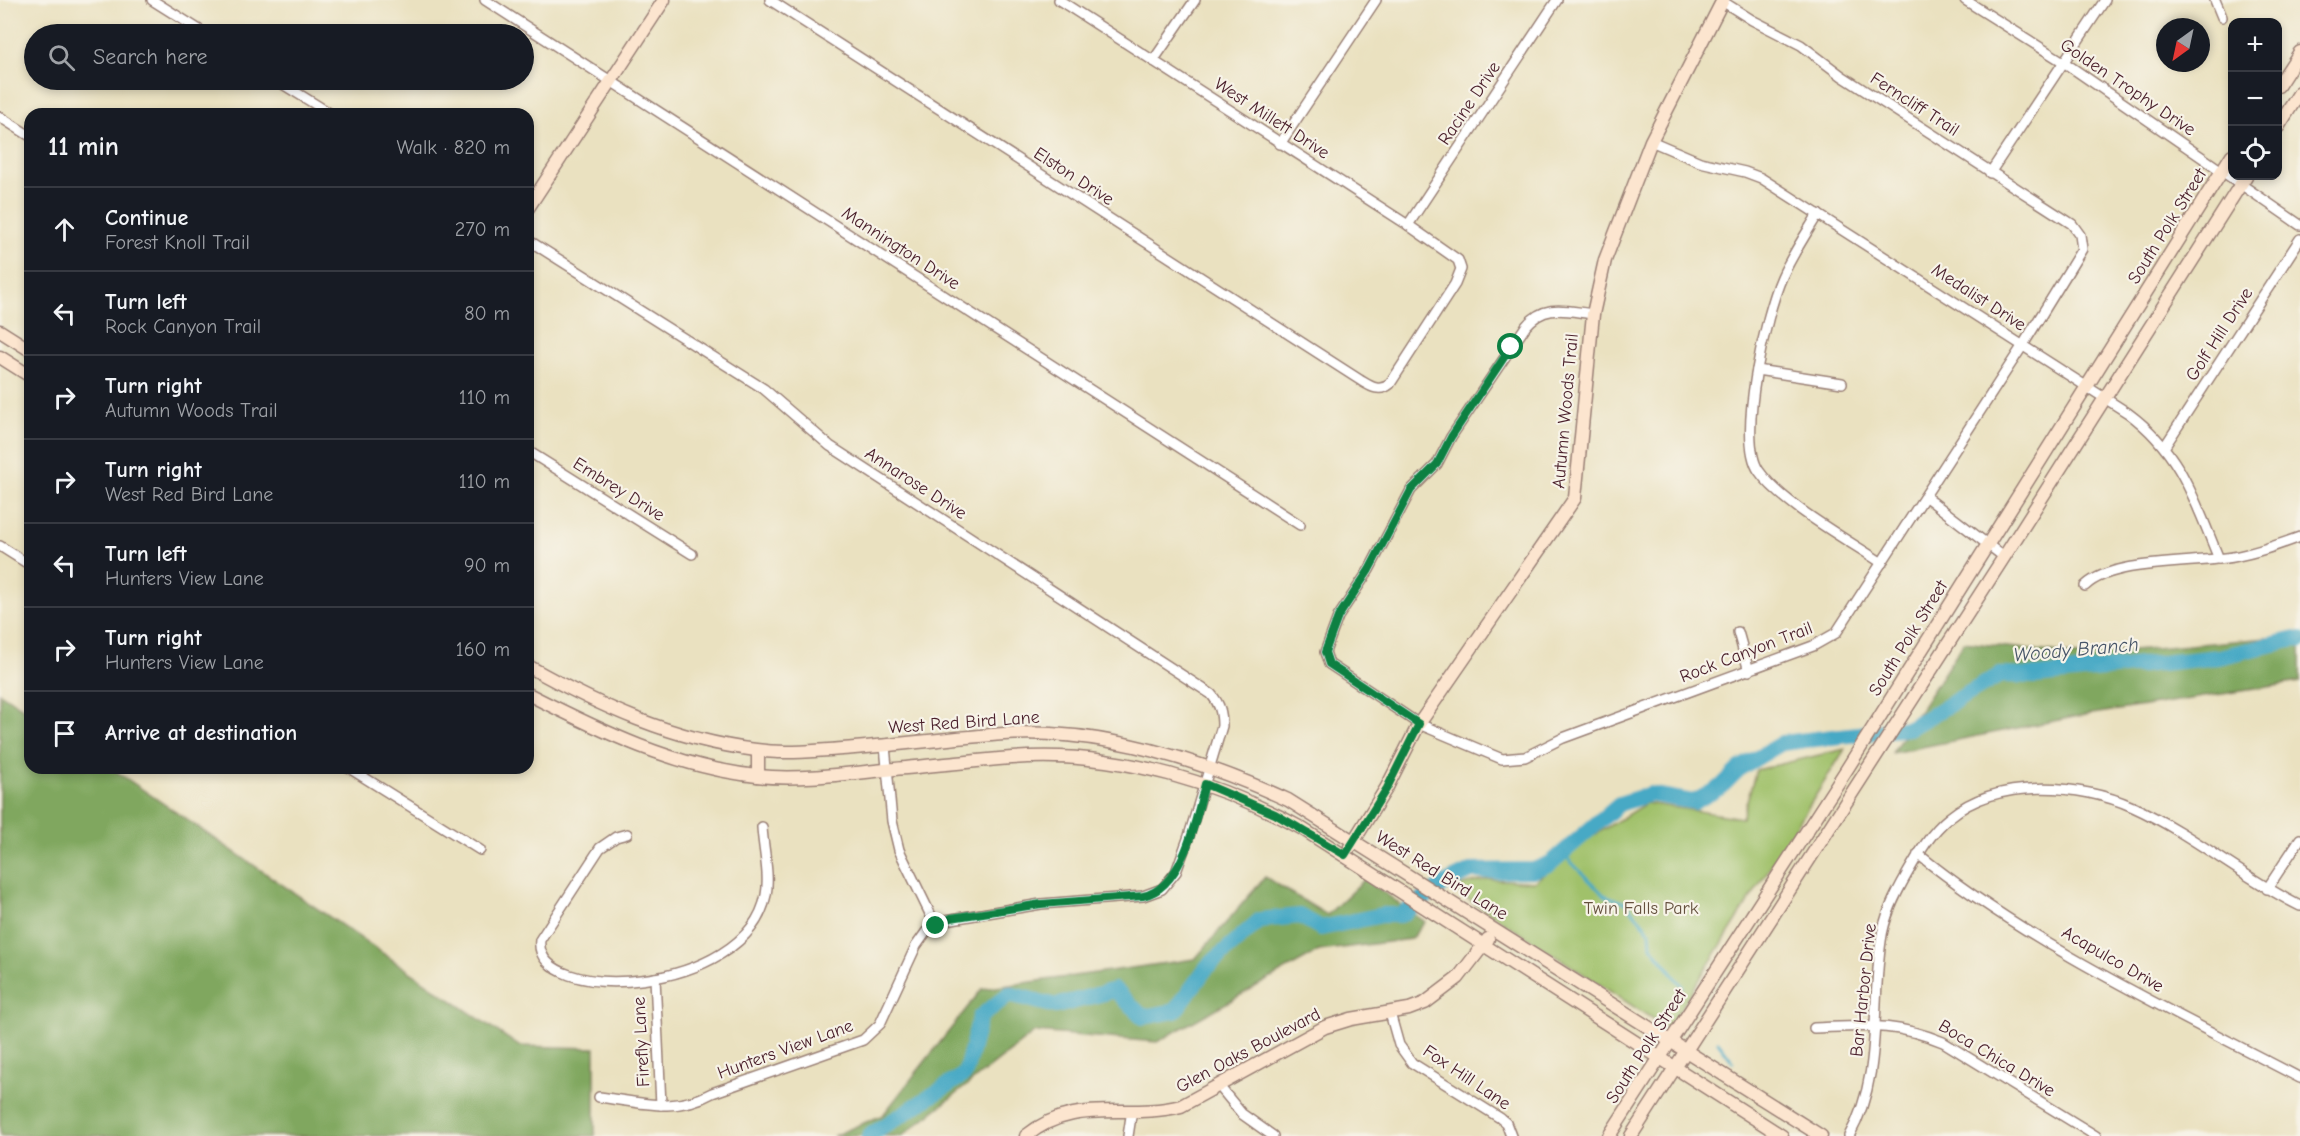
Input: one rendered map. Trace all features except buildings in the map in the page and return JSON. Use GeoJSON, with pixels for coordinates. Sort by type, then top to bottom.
{"type":"FeatureCollection","features":[{"type":"Feature","properties":{"kind":"main road"},"geometry":{"type":"LineString","coordinates":[[534,199],[664,0]]}},
{"type":"Feature","properties":{"kind":"main road","name":"Autumn Woods Trail"},"geometry":{"type":"LineString","coordinates":[[1345,855],[1387,788],[1419,724],[1575,498],[1593,314],[1605,260],[1651,141],[1723,1]]}},
{"type":"Feature","properties":{"kind":"main road"},"geometry":{"type":"LineString","coordinates":[[2282,79],[2300,52]]}},
{"type":"Feature","properties":{"kind":"main road"},"geometry":{"type":"LineString","coordinates":[[2278,126],[2300,92]]}},
{"type":"Feature","properties":{"kind":"main road","name":"South Polk Street"},"geometry":{"type":"LineString","coordinates":[[1609,1136],[1847,769],[2228,161]]}},
{"type":"Feature","properties":{"kind":"main road","name":"South Polk Street"},"geometry":{"type":"LineString","coordinates":[[1631,1136],[2106,399],[2243,180]]}},
{"type":"Feature","properties":{"kind":"main road"},"geometry":{"type":"LineString","coordinates":[[0,331],[24,346]]}},
{"type":"Feature","properties":{"kind":"main road"},"geometry":{"type":"LineString","coordinates":[[0,357],[24,372]]}},
{"type":"Feature","properties":{"kind":"main road","name":"West Red Bird Lane"},"geometry":{"type":"LineString","coordinates":[[534,669],[592,699],[675,734],[758,751],[885,746],[1006,734],[1080,735],[1210,768],[1288,800],[1821,1136]]}},
{"type":"Feature","properties":{"kind":"main road","name":"West Red Bird Lane"},"geometry":{"type":"LineString","coordinates":[[534,697],[643,748],[697,765],[758,776],[807,776],[1029,757],[1072,759],[1132,767],[1205,784],[1275,814],[1345,855],[1782,1136]]}},
{"type":"Feature","properties":{"kind":"main road"},"geometry":{"type":"LineString","coordinates":[[758,751],[758,776]]}},
{"type":"Feature","properties":{"kind":"main road","name":"Glen Oaks Boulevard"},"geometry":{"type":"LineString","coordinates":[[1026,1136],[1042,1124],[1070,1113],[1155,1111],[1181,1106],[1325,1027],[1416,1007],[1442,992],[1458,978],[1494,929]]}},
{"type":"Feature","properties":{"kind":"street"},"geometry":{"type":"LineString","coordinates":[[152,0],[190,24]]}},
{"type":"Feature","properties":{"kind":"street","name":"Mannington Drive"},"geometry":{"type":"LineString","coordinates":[[485,0],[522,24]]}},
{"type":"Feature","properties":{"kind":"street","name":"Elston Drive"},"geometry":{"type":"LineString","coordinates":[[770,0],[1360,380],[1378,389],[1384,389],[1390,384],[1449,293],[1461,269]]}},
{"type":"Feature","properties":{"kind":"street","name":"West Millett Drive"},"geometry":{"type":"LineString","coordinates":[[1059,0],[1408,225],[1458,260],[1461,269]]}},
{"type":"Feature","properties":{"kind":"street"},"geometry":{"type":"LineString","coordinates":[[1153,61],[1195,0]]}},
{"type":"Feature","properties":{"kind":"street"},"geometry":{"type":"LineString","coordinates":[[1280,144],[1376,0]]}},
{"type":"Feature","properties":{"kind":"street","name":"Racine Drive"},"geometry":{"type":"LineString","coordinates":[[1408,225],[1557,0]]}},
{"type":"Feature","properties":{"kind":"street","name":"Golden Trophy Drive"},"geometry":{"type":"LineString","coordinates":[[1965,0],[2065,63],[2228,172]]}},
{"type":"Feature","properties":{"kind":"street"},"geometry":{"type":"LineString","coordinates":[[1990,173],[2105,0]]}},
{"type":"Feature","properties":{"kind":"street"},"geometry":{"type":"LineString","coordinates":[[2215,0],[2222,17]]}},
{"type":"Feature","properties":{"kind":"street","name":"Ferncliff Trail"},"geometry":{"type":"LineString","coordinates":[[1723,1],[1752,20],[1801,45],[1842,76],[2072,224],[2082,243]]}},
{"type":"Feature","properties":{"kind":"street","name":"Mannington Drive"},"geometry":{"type":"LineString","coordinates":[[534,32],[1300,525]]}},
{"type":"Feature","properties":{"kind":"street"},"geometry":{"type":"LineString","coordinates":[[292,90],[320,108]]}},
{"type":"Feature","properties":{"kind":"street"},"geometry":{"type":"LineString","coordinates":[[0,117],[24,132]]}},
{"type":"Feature","properties":{"kind":"street","name":"Medalist Drive"},"geometry":{"type":"LineString","coordinates":[[1651,141],[1700,162],[1761,178],[2144,424],[2165,446],[2182,474],[2219,559]]}},
{"type":"Feature","properties":{"kind":"street","name":"Golden Trophy Drive"},"geometry":{"type":"LineString","coordinates":[[2245,180],[2300,225]]}},
{"type":"Feature","properties":{"kind":"street"},"geometry":{"type":"LineString","coordinates":[[1818,214],[1782,276],[1767,319],[1757,370],[1749,440],[1750,452],[1759,472],[1784,496],[1882,563]]}},
{"type":"Feature","properties":{"kind":"street","name":"Golf Hill Drive"},"geometry":{"type":"LineString","coordinates":[[2165,446],[2300,239]]}},
{"type":"Feature","properties":{"kind":"street","name":"Rock Canyon Trail"},"geometry":{"type":"LineString","coordinates":[[1593,314],[1551,309],[1535,315],[1451,437],[1437,464],[1411,490],[1369,570],[1338,617],[1325,652],[1329,664],[1419,724],[1502,759],[1525,757],[1563,738],[1749,671],[1813,646],[1836,633],[2023,345],[2079,255],[2082,243]]}},
{"type":"Feature","properties":{"kind":"street","name":"Annarose Drive"},"geometry":{"type":"LineString","coordinates":[[534,244],[764,389],[830,446],[1211,694],[1220,707],[1222,726],[1205,784]]}},
{"type":"Feature","properties":{"kind":"street"},"geometry":{"type":"LineString","coordinates":[[1757,370],[1842,383]]}},
{"type":"Feature","properties":{"kind":"street","name":"Embrey Drive"},"geometry":{"type":"LineString","coordinates":[[534,455],[692,554]]}},
{"type":"Feature","properties":{"kind":"street"},"geometry":{"type":"LineString","coordinates":[[1926,497],[2004,557]]}},
{"type":"Feature","properties":{"kind":"street"},"geometry":{"type":"LineString","coordinates":[[2085,586],[2097,576],[2116,569],[2219,559],[2275,547],[2300,537]]}},
{"type":"Feature","properties":{"kind":"street"},"geometry":{"type":"LineString","coordinates":[[0,546],[24,561]]}},
{"type":"Feature","properties":{"kind":"street"},"geometry":{"type":"LineString","coordinates":[[1738,632],[1749,671]]}},
{"type":"Feature","properties":{"kind":"street"},"geometry":{"type":"LineString","coordinates":[[885,746],[892,821],[899,850],[936,926]]}},
{"type":"Feature","properties":{"kind":"street"},"geometry":{"type":"LineString","coordinates":[[360,774],[480,850]]}},
{"type":"Feature","properties":{"kind":"street","name":"Hunters View Lane"},"geometry":{"type":"LineString","coordinates":[[599,1096],[678,1106],[695,1103],[712,1093],[794,1063],[834,1052],[871,1035],[880,1024],[916,946],[926,932],[958,916],[1041,904],[1143,896],[1158,891],[1176,872],[1205,784]]}},
{"type":"Feature","properties":{"kind":"street","name":"Bar Harbor Drive"},"geometry":{"type":"LineString","coordinates":[[1849,1136],[1857,1122],[1869,1083],[1881,939],[1894,897],[1918,854],[1942,824],[1975,802],[2017,792],[2075,790],[2109,798],[2133,807],[2267,889],[2300,906]]}},
{"type":"Feature","properties":{"kind":"street"},"geometry":{"type":"LineString","coordinates":[[627,834],[616,837],[600,848],[544,931],[539,948],[543,957],[566,975],[592,980],[655,978],[693,969],[717,958],[748,932],[766,896],[762,827]]}},
{"type":"Feature","properties":{"kind":"street"},"geometry":{"type":"LineString","coordinates":[[2267,889],[2300,839]]}},
{"type":"Feature","properties":{"kind":"street","name":"Acapulco Drive"},"geometry":{"type":"LineString","coordinates":[[1918,854],[1976,895],[2098,971],[2300,1078]]}},
{"type":"Feature","properties":{"kind":"street","name":"Firefly Lane"},"geometry":{"type":"LineString","coordinates":[[655,978],[661,1104]]}},
{"type":"Feature","properties":{"kind":"street","name":"Fox Hill Lane"},"geometry":{"type":"LineString","coordinates":[[1390,1013],[1396,1038],[1412,1063],[1500,1118],[1506,1123],[1511,1136]]}},
{"type":"Feature","properties":{"kind":"street","name":"Boca Chica Drive"},"geometry":{"type":"LineString","coordinates":[[1814,1028],[1875,1026],[1906,1029],[1943,1042],[2096,1136]]}},
{"type":"Feature","properties":{"kind":"street"},"geometry":{"type":"LineString","coordinates":[[1219,1086],[1242,1114],[1273,1136]]}},
{"type":"Feature","properties":{"kind":"street"},"geometry":{"type":"LineString","coordinates":[[1128,1136],[1132,1110]]}},
{"type":"Feature","properties":{"kind":"green space"},"geometry":{"type":"Polygon","coordinates":[[[2300,635],[2300,682],[2079,716],[1892,753],[1964,642],[2077,655],[2300,635]]]}},
{"type":"Feature","properties":{"kind":"green space"},"geometry":{"type":"Polygon","coordinates":[[[0,693],[24,709],[24,774],[120,774],[519,1046],[595,1048],[595,1136],[0,1136],[0,693]]]}},
{"type":"Feature","properties":{"kind":"green space","name":"Twin Falls Park"},"geometry":{"type":"Polygon","coordinates":[[[1845,749],[1668,1029],[1451,888],[1488,879],[1534,882],[1583,842],[1646,803],[1742,818],[1756,770],[1845,749]]]}},
{"type":"Feature","properties":{"kind":"green space"},"geometry":{"type":"Polygon","coordinates":[[[1265,877],[1327,915],[1365,879],[1425,922],[1411,939],[1319,951],[1157,1042],[1035,1032],[902,1136],[833,1136],[883,1115],[982,989],[1195,959],[1265,877]]]}},
{"type":"Feature","properties":{"kind":"waterway","name":"Woody Branch"},"geometry":{"type":"LineString","coordinates":[[869,1136],[965,1074],[980,1017],[1009,994],[1056,1006],[1115,990],[1143,1017],[1175,1011],[1207,967],[1260,920],[1300,916],[1321,928],[1382,915],[1401,915],[1446,883],[1471,871],[1534,870],[1551,863],[1619,804],[1650,794],[1694,802],[1721,787],[1740,768],[1782,743],[1909,728],[2000,675],[2036,676],[2219,657],[2295,639],[2300,640]]}},
{"type":"Feature","properties":{"kind":"waterway"},"geometry":{"type":"LineString","coordinates":[[1561,852],[1604,895],[1626,903],[1650,932],[1651,946],[1683,987]]}},
{"type":"Feature","properties":{"kind":"waterway"},"geometry":{"type":"LineString","coordinates":[[1718,1042],[1733,1062]]}},
{"type":"Feature","properties":{"kind":"route"},"geometry":{"type":"LineString","coordinates":[[936,926],[958,916],[1041,904],[1143,896],[1162,889],[1176,872],[1205,784],[1275,814],[1345,855],[1387,788],[1419,724],[1329,664],[1325,652],[1328,642],[1338,617],[1369,570],[1411,490],[1437,464],[1451,437],[1511,347]]}}]}
